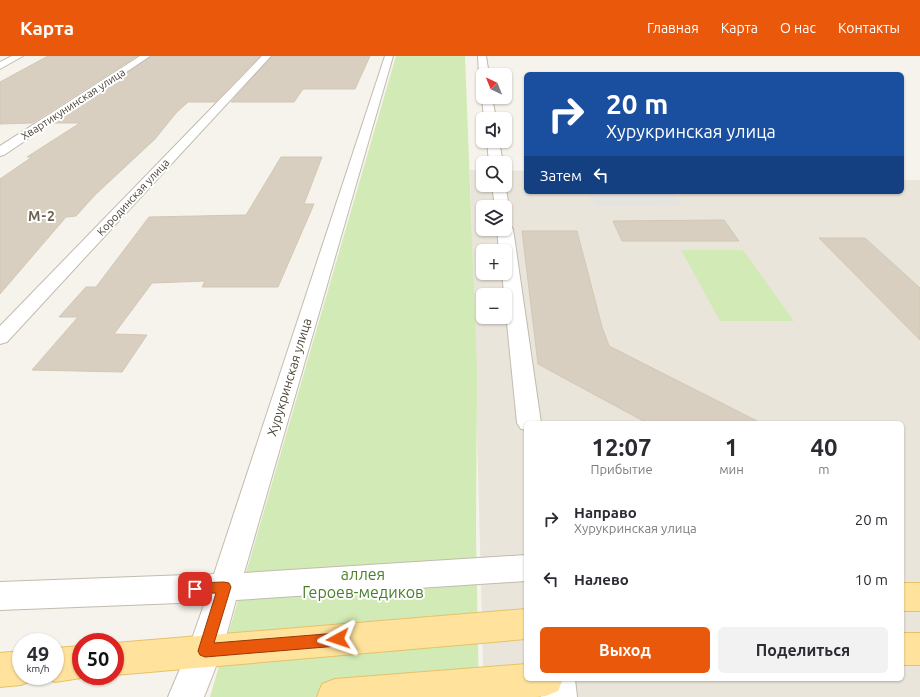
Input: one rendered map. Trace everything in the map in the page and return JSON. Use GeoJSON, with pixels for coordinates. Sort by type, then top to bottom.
{"type":"FeatureCollection","features":[{"type":"Feature","properties":{"kind":"main road"},"geometry":{"type":"LineString","coordinates":[[904,598],[920,597]]}},
{"type":"Feature","properties":{"kind":"main road"},"geometry":{"type":"LineString","coordinates":[[124,658],[524,624]]}},
{"type":"Feature","properties":{"kind":"main road"},"geometry":{"type":"LineString","coordinates":[[904,649],[920,649]]}},
{"type":"Feature","properties":{"kind":"main road"},"geometry":{"type":"LineString","coordinates":[[0,670],[12,669]]}},
{"type":"Feature","properties":{"kind":"main road"},"geometry":{"type":"LineString","coordinates":[[335,697],[524,681]]}},
{"type":"Feature","properties":{"kind":"street"},"geometry":{"type":"LineString","coordinates":[[1,66],[19,56]]}},
{"type":"Feature","properties":{"kind":"street","name":"Хвартикунинская улица"},"geometry":{"type":"LineString","coordinates":[[0,152],[146,56]]}},
{"type":"Feature","properties":{"kind":"street","name":"Кородинская улица"},"geometry":{"type":"LineString","coordinates":[[0,338],[267,56]]}},
{"type":"Feature","properties":{"kind":"street","name":"Хурукринская улица"},"geometry":{"type":"LineString","coordinates":[[186,697],[211,650],[228,587],[389,56]]}},
{"type":"Feature","properties":{"kind":"street"},"geometry":{"type":"LineString","coordinates":[[482,56],[483,68]]}},
{"type":"Feature","properties":{"kind":"street"},"geometry":{"type":"LineString","coordinates":[[505,236],[529,421]]}},
{"type":"Feature","properties":{"kind":"street"},"geometry":{"type":"LineString","coordinates":[[0,596],[228,587],[524,568]]}},
{"type":"Feature","properties":{"kind":"street"},"geometry":{"type":"LineString","coordinates":[[558,681],[559,697]]}},
{"type":"Feature","properties":{"kind":"shaded area"},"geometry":{"type":"Polygon","coordinates":[[[470,170],[476,170],[476,192],[512,192],[512,170],[524,171],[524,194],[904,194],[904,180],[920,180],[920,697],[484,697],[470,170]]]}},
{"type":"Feature","properties":{"kind":"shaded area"},"geometry":{"type":"Polygon","coordinates":[[[589,194],[672,194],[680,205],[595,206],[589,194]]]}},
{"type":"Feature","properties":{"kind":"green space","name":"аллея Героев-медиков"},"geometry":{"type":"Polygon","coordinates":[[[396,56],[465,56],[477,370],[476,534],[479,697],[210,697],[396,56]]]}},
{"type":"Feature","properties":{"kind":"green space"},"geometry":{"type":"Polygon","coordinates":[[[681,250],[743,250],[794,321],[720,321],[681,250]]]}},
{"type":"Feature","properties":{"kind":"building"},"geometry":{"type":"Polygon","coordinates":[[[48,56],[137,56],[32,123],[0,124],[0,82],[48,56]]]}},
{"type":"Feature","properties":{"kind":"building"},"geometry":{"type":"Polygon","coordinates":[[[151,56],[260,56],[215,102],[188,102],[176,113],[155,139],[95,195],[76,216],[66,217],[0,294],[0,179],[32,157],[27,157],[80,123],[54,123],[151,56]]]}},
{"type":"Feature","properties":{"kind":"building"},"geometry":{"type":"Polygon","coordinates":[[[272,56],[370,56],[355,89],[303,89],[294,102],[231,102],[272,56]]]}},
{"type":"Feature","properties":{"kind":"building"},"geometry":{"type":"Polygon","coordinates":[[[281,157],[322,157],[304,204],[314,204],[278,287],[202,287],[205,281],[152,283],[114,334],[147,335],[122,372],[32,370],[78,317],[59,317],[86,287],[96,287],[149,217],[246,215],[281,157]]]}},
{"type":"Feature","properties":{"kind":"building"},"geometry":{"type":"Polygon","coordinates":[[[724,220],[739,241],[622,241],[613,221],[724,220]]]}},
{"type":"Feature","properties":{"kind":"building"},"geometry":{"type":"Polygon","coordinates":[[[522,231],[577,231],[602,327],[609,346],[757,421],[643,421],[538,364],[522,231]]]}},
{"type":"Feature","properties":{"kind":"building"},"geometry":{"type":"Polygon","coordinates":[[[819,238],[865,238],[920,288],[920,340],[819,238]]]}},
{"type":"Feature","properties":{"kind":"district","name":"М-2"},"geometry":{"type":"Point","coordinates":[42,216]}},
{"type":"Feature","properties":{"kind":"route"},"geometry":{"type":"LineString","coordinates":[[195,589],[224,587],[205,651],[338,639]]}}]}
